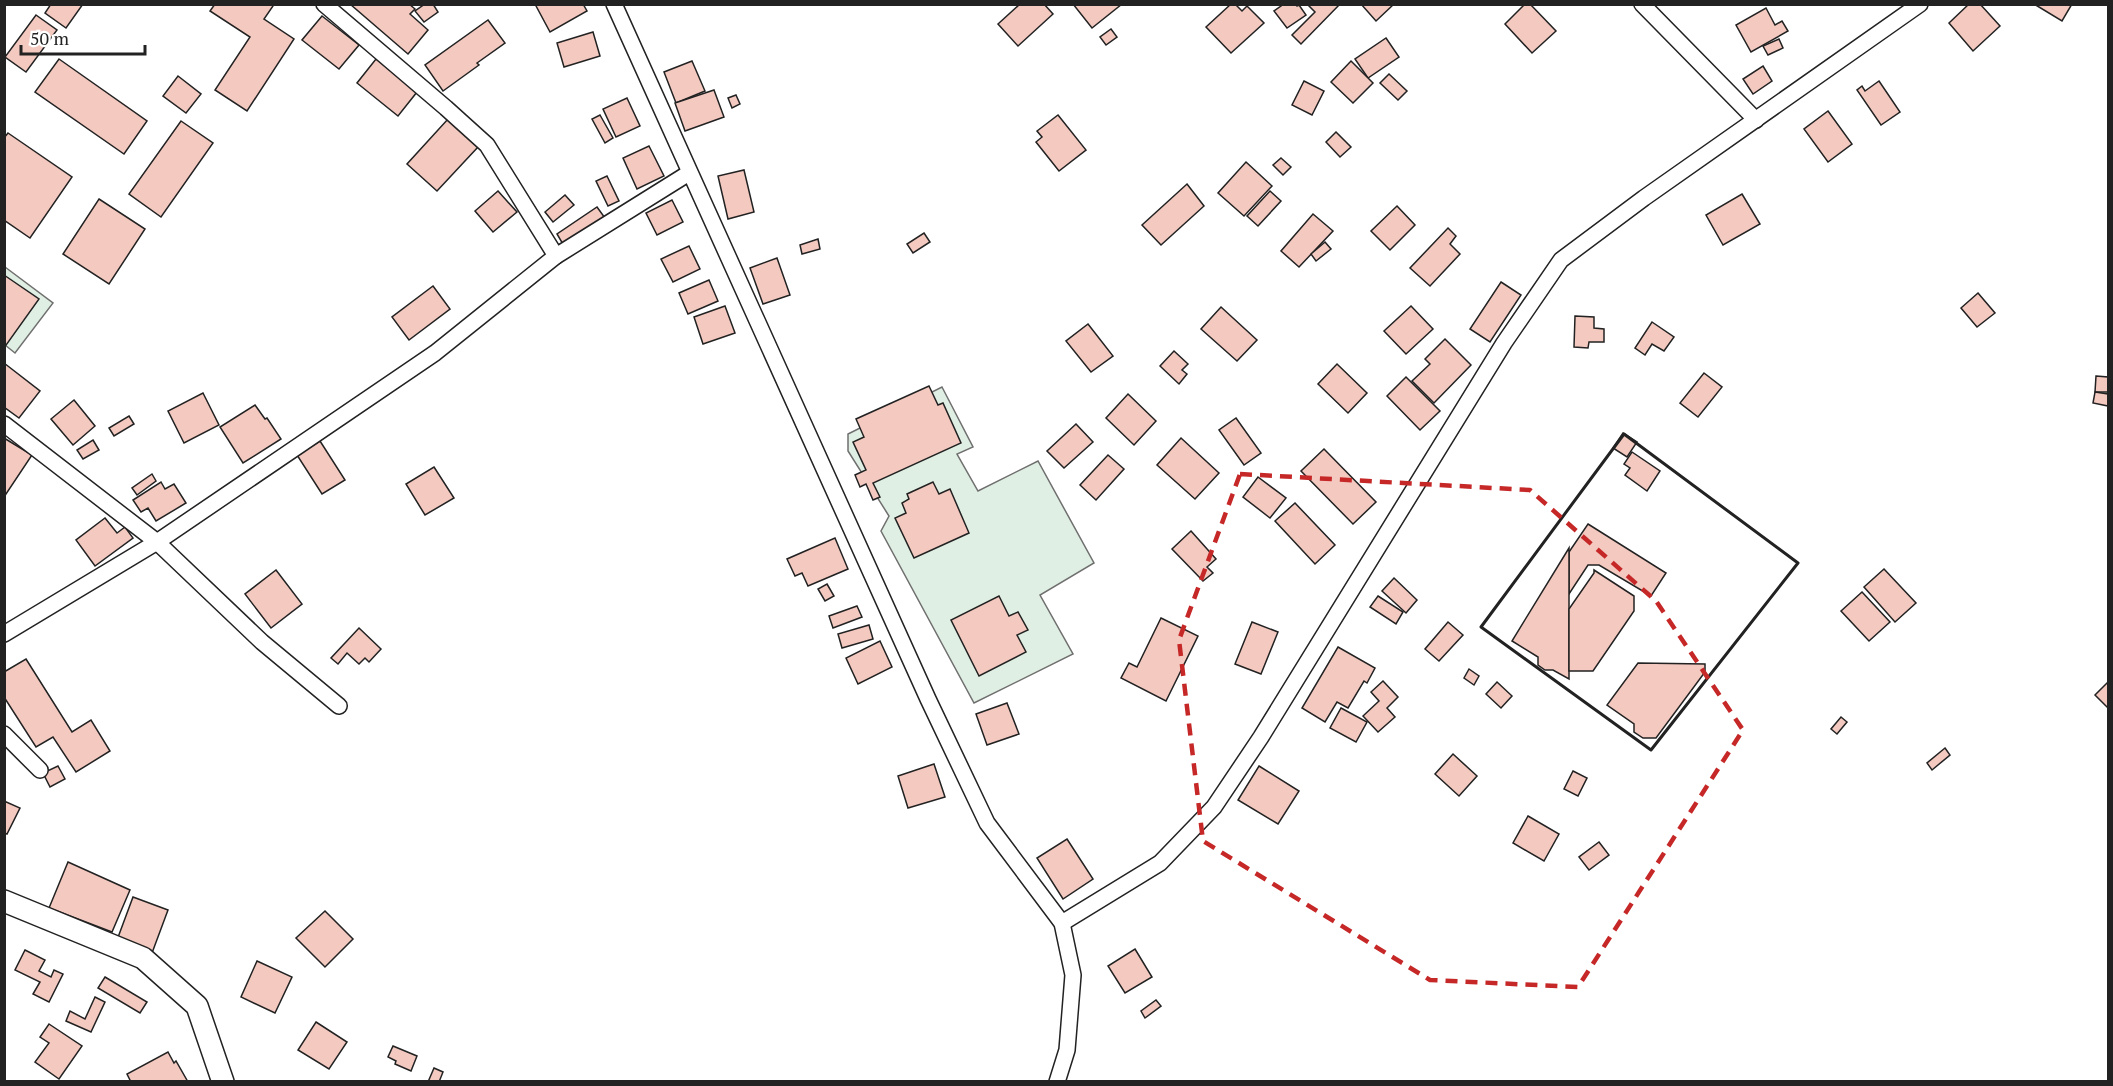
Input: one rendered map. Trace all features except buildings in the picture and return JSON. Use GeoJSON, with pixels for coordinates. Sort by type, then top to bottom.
{"type":"FeatureCollection","features":[{"type":"Feature","properties":{"kind":"street"},"geometry":{"type":"LineString","coordinates":[[324,4],[487,145],[556,255]]}},
{"type":"Feature","properties":{"kind":"street"},"geometry":{"type":"LineString","coordinates":[[614,4],[928,699],[987,823],[1062,923],[1073,975],[1067,1050],[1057,1082]]}},
{"type":"Feature","properties":{"kind":"street"},"geometry":{"type":"LineString","coordinates":[[1642,4],[1756,120]]}},
{"type":"Feature","properties":{"kind":"street"},"geometry":{"type":"LineString","coordinates":[[1062,923],[1160,863],[1214,807],[1261,737],[1504,343],[1561,260],[1644,198],[1920,4]]}},
{"type":"Feature","properties":{"kind":"street"},"geometry":{"type":"LineString","coordinates":[[4,634],[157,542],[435,353],[556,255],[689,173]]}},
{"type":"Feature","properties":{"kind":"street"},"geometry":{"type":"LineString","coordinates":[[4,424],[157,542],[262,642],[339,706]]}},
{"type":"Feature","properties":{"kind":"street"},"geometry":{"type":"LineString","coordinates":[[4,734],[40,770]]}},
{"type":"Feature","properties":{"kind":"street"},"geometry":{"type":"LineString","coordinates":[[4,901],[143,958],[197,1006],[223,1082]]}},
{"type":"Feature","properties":{"kind":"highlighted area"},"geometry":{"type":"Polygon","coordinates":[[[1240,474],[1530,490],[1656,601],[1743,730],[1578,987],[1430,980],[1203,841],[1179,640],[1240,474]]]}},
{"type":"Feature","properties":{"kind":"green space"},"geometry":{"type":"Polygon","coordinates":[[[5,267],[53,303],[15,353],[5,345],[5,267]]]}},
{"type":"Feature","properties":{"kind":"green space"},"geometry":{"type":"Polygon","coordinates":[[[942,387],[973,447],[957,454],[978,491],[1038,461],[1094,563],[1040,595],[1073,654],[974,703],[881,531],[889,516],[848,451],[848,434],[942,387]]]}},
{"type":"Feature","properties":{"kind":"wall"},"geometry":{"type":"LineString","coordinates":[[1624,434],[1798,563],[1651,750],[1481,627],[1624,434]]}}]}
